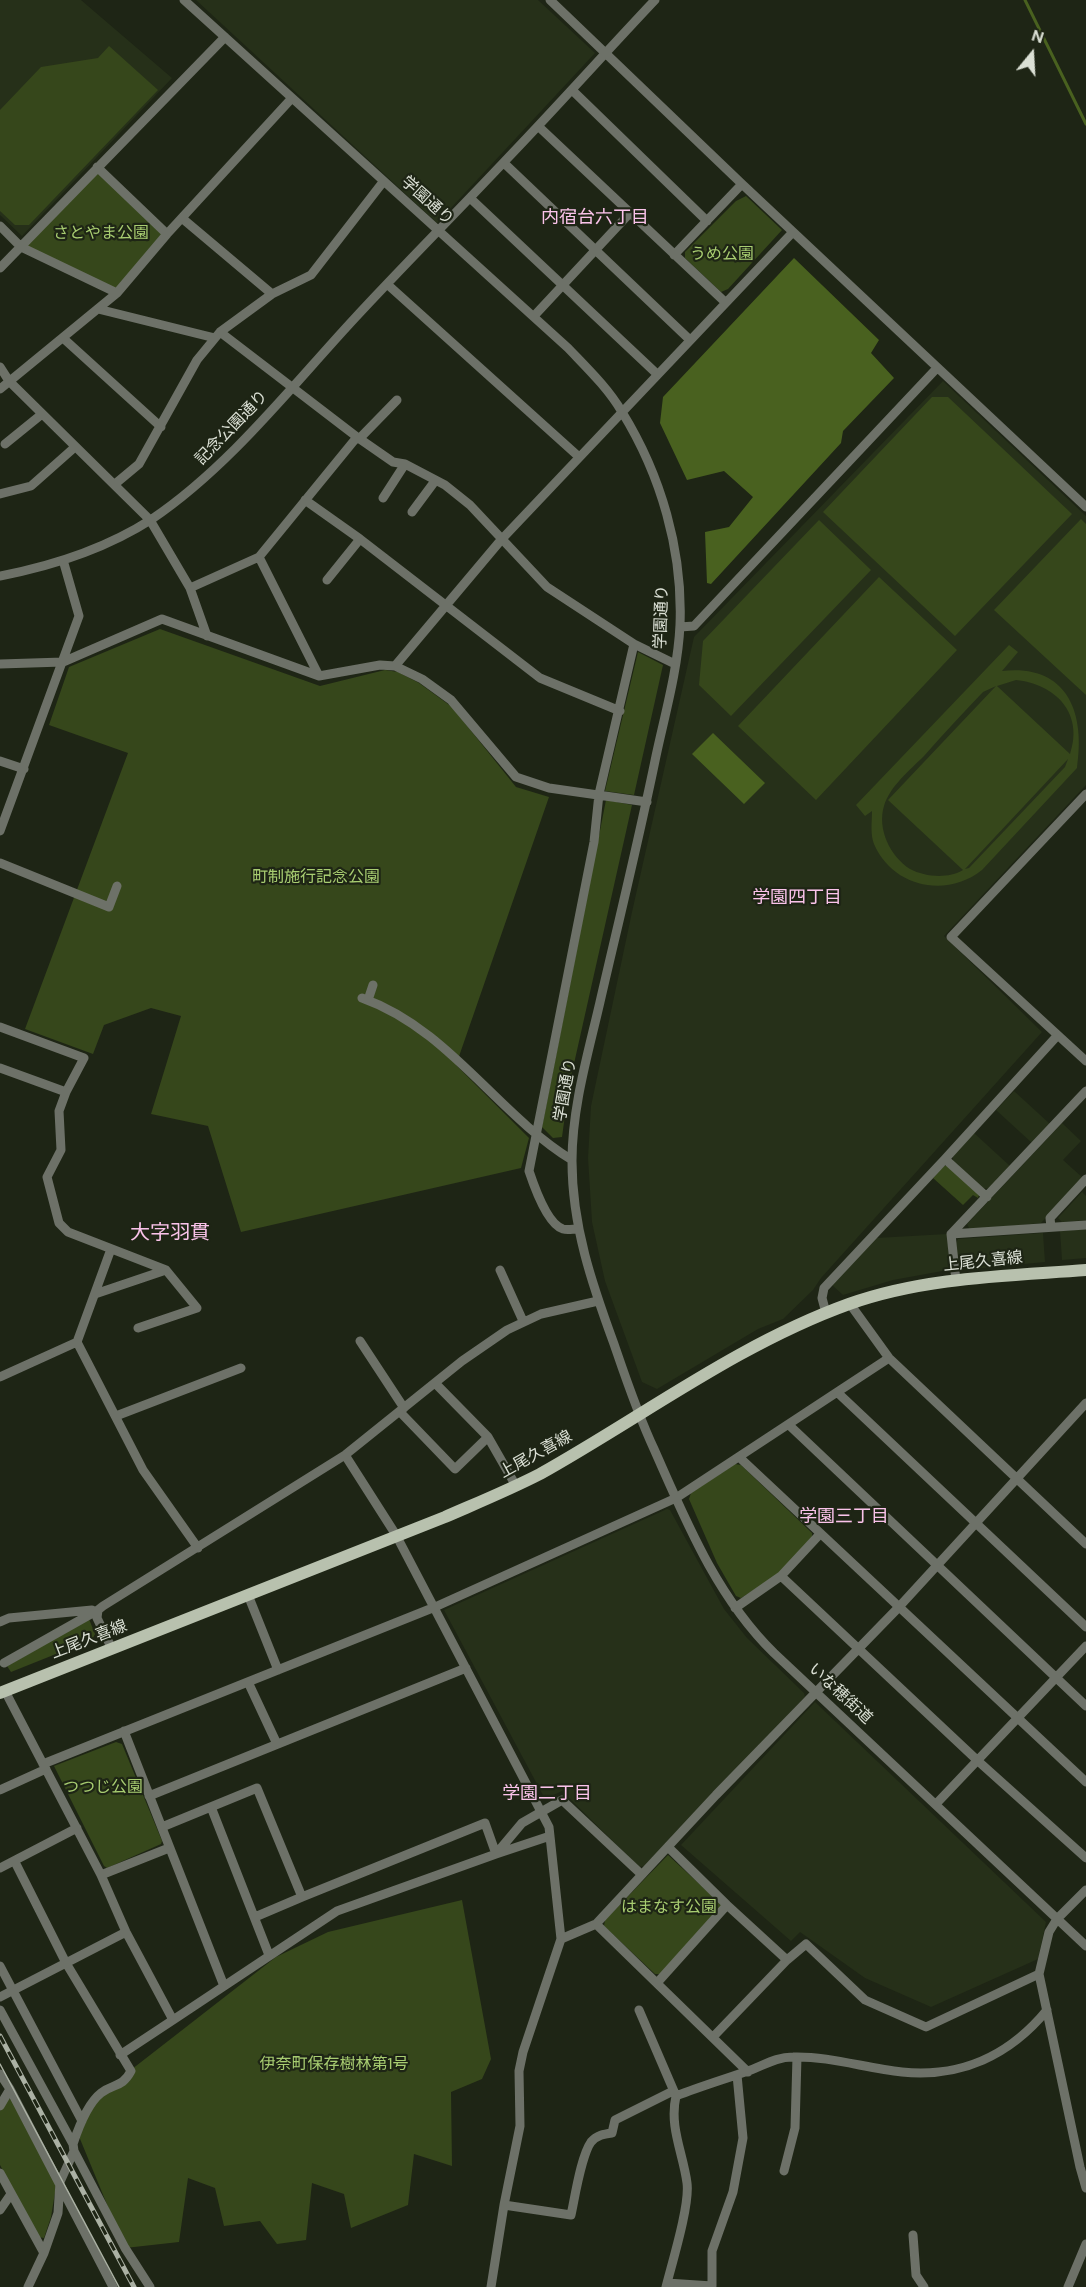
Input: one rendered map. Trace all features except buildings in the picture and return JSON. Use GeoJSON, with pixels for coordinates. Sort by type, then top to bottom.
{"type":"FeatureCollection","features":[{"type":"Feature","properties":{"kind":"main road","name":"上尾久喜線"},"geometry":{"type":"LineString","coordinates":[[3,1692],[516,1486],[740,1354],[826,1313],[903,1289],[956,1281],[1086,1270]]}},
{"type":"Feature","properties":{"kind":"street","name":"学園通り"},"geometry":{"type":"LineString","coordinates":[[184,0],[534,316],[588,368],[622,410],[642,447],[664,503],[677,564],[680,627],[675,664],[646,802],[582,1078],[572,1160],[577,1230],[583,1254],[639,1414]]}},
{"type":"Feature","properties":{"kind":"street"},"geometry":{"type":"LineString","coordinates":[[550,0],[1086,507]]}},
{"type":"Feature","properties":{"kind":"street","name":"記念公園通り"},"geometry":{"type":"LineString","coordinates":[[0,576],[63,560],[150,520],[225,460],[387,284],[504,163],[655,0]]}},
{"type":"Feature","properties":{"kind":"street"},"geometry":{"type":"LineString","coordinates":[[0,268],[225,37]]}},
{"type":"Feature","properties":{"kind":"street"},"geometry":{"type":"LineString","coordinates":[[572,90],[707,221]]}},
{"type":"Feature","properties":{"kind":"street"},"geometry":{"type":"LineString","coordinates":[[0,389],[117,292],[291,98]]}},
{"type":"Feature","properties":{"kind":"street"},"geometry":{"type":"LineString","coordinates":[[538,126],[629,214],[726,302]]}},
{"type":"Feature","properties":{"kind":"street"},"geometry":{"type":"LineString","coordinates":[[504,163],[690,340]]}},
{"type":"Feature","properties":{"kind":"street"},"geometry":{"type":"LineString","coordinates":[[97,167],[167,234]]}},
{"type":"Feature","properties":{"kind":"street"},"geometry":{"type":"LineString","coordinates":[[115,484],[139,464],[197,360],[217,335],[272,294],[311,275],[383,182]]}},
{"type":"Feature","properties":{"kind":"street"},"geometry":{"type":"LineString","coordinates":[[675,255],[742,184]]}},
{"type":"Feature","properties":{"kind":"street"},"geometry":{"type":"LineString","coordinates":[[470,198],[657,374]]}},
{"type":"Feature","properties":{"kind":"street"},"geometry":{"type":"LineString","coordinates":[[534,316],[629,214]]}},
{"type":"Feature","properties":{"kind":"street"},"geometry":{"type":"LineString","coordinates":[[183,219],[272,294]]}},
{"type":"Feature","properties":{"kind":"street"},"geometry":{"type":"LineString","coordinates":[[0,226],[21,247],[117,292]]}},
{"type":"Feature","properties":{"kind":"street"},"geometry":{"type":"LineString","coordinates":[[395,666],[501,540],[793,232]]}},
{"type":"Feature","properties":{"kind":"street"},"geometry":{"type":"LineString","coordinates":[[387,284],[579,456]]}},
{"type":"Feature","properties":{"kind":"street"},"geometry":{"type":"LineString","coordinates":[[98,309],[217,335],[292,386],[358,438],[393,462],[405,465],[445,485],[470,505],[547,588],[634,644],[675,664]]}},
{"type":"Feature","properties":{"kind":"street"},"geometry":{"type":"LineString","coordinates":[[63,338],[161,427]]}},
{"type":"Feature","properties":{"kind":"street"},"geometry":{"type":"LineString","coordinates":[[0,367],[9,381],[150,520],[190,588],[207,636]]}},
{"type":"Feature","properties":{"kind":"street"},"geometry":{"type":"LineString","coordinates":[[680,627],[694,626],[937,368]]}},
{"type":"Feature","properties":{"kind":"street"},"geometry":{"type":"LineString","coordinates":[[190,588],[259,557],[358,438],[397,400]]}},
{"type":"Feature","properties":{"kind":"street"},"geometry":{"type":"LineString","coordinates":[[4,444],[42,414]]}},
{"type":"Feature","properties":{"kind":"street"},"geometry":{"type":"LineString","coordinates":[[0,494],[31,486],[75,447]]}},
{"type":"Feature","properties":{"kind":"street"},"geometry":{"type":"LineString","coordinates":[[383,498],[405,465]]}},
{"type":"Feature","properties":{"kind":"street"},"geometry":{"type":"LineString","coordinates":[[412,512],[435,481]]}},
{"type":"Feature","properties":{"kind":"street"},"geometry":{"type":"LineString","coordinates":[[306,500],[540,678],[620,711]]}},
{"type":"Feature","properties":{"kind":"street"},"geometry":{"type":"LineString","coordinates":[[327,580],[360,539]]}},
{"type":"Feature","properties":{"kind":"street"},"geometry":{"type":"LineString","coordinates":[[259,557],[319,676]]}},
{"type":"Feature","properties":{"kind":"street"},"geometry":{"type":"LineString","coordinates":[[0,831],[79,616],[63,560]]}},
{"type":"Feature","properties":{"kind":"street"},"geometry":{"type":"LineString","coordinates":[[0,664],[63,662],[162,619],[319,676],[380,665],[395,666],[422,679],[450,700],[516,777],[549,788],[646,802]]}},
{"type":"Feature","properties":{"kind":"street"},"geometry":{"type":"LineString","coordinates":[[577,1230],[562,1228],[552,1220],[529,1171],[594,842],[599,794],[634,644]]}},
{"type":"Feature","properties":{"kind":"street"},"geometry":{"type":"LineString","coordinates":[[0,761],[24,769]]}},
{"type":"Feature","properties":{"kind":"street"},"geometry":{"type":"LineString","coordinates":[[1086,794],[951,938],[1086,1061]]}},
{"type":"Feature","properties":{"kind":"street"},"geometry":{"type":"LineString","coordinates":[[0,863],[109,907],[117,886]]}},
{"type":"Feature","properties":{"kind":"street"},"geometry":{"type":"LineString","coordinates":[[373,985],[365,999],[394,1012],[448,1050],[536,1135],[572,1160]]}},
{"type":"Feature","properties":{"kind":"street"},"geometry":{"type":"LineString","coordinates":[[0,1027],[84,1058],[59,1111],[61,1150],[47,1177],[58,1223],[68,1232],[166,1270],[197,1308],[138,1328]]}},
{"type":"Feature","properties":{"kind":"street"},"geometry":{"type":"LineString","coordinates":[[826,1313],[822,1298],[824,1288],[1057,1036]]}},
{"type":"Feature","properties":{"kind":"street"},"geometry":{"type":"LineString","coordinates":[[0,1068],[66,1092]]}},
{"type":"Feature","properties":{"kind":"street"},"geometry":{"type":"LineString","coordinates":[[951,1234],[1086,1091]]}},
{"type":"Feature","properties":{"kind":"street"},"geometry":{"type":"LineString","coordinates":[[945,1159],[987,1197]]}},
{"type":"Feature","properties":{"kind":"street"},"geometry":{"type":"LineString","coordinates":[[1051,1227],[1050,1218],[1086,1179]]}},
{"type":"Feature","properties":{"kind":"street"},"geometry":{"type":"LineString","coordinates":[[951,1234],[1086,1225]]}},
{"type":"Feature","properties":{"kind":"street"},"geometry":{"type":"LineString","coordinates":[[951,1234],[956,1281]]}},
{"type":"Feature","properties":{"kind":"street"},"geometry":{"type":"LineString","coordinates":[[0,1377],[77,1342],[111,1249]]}},
{"type":"Feature","properties":{"kind":"street"},"geometry":{"type":"LineString","coordinates":[[94,1294],[166,1270]]}},
{"type":"Feature","properties":{"kind":"street"},"geometry":{"type":"LineString","coordinates":[[500,1270],[523,1321]]}},
{"type":"Feature","properties":{"kind":"street"},"geometry":{"type":"LineString","coordinates":[[4,1664],[98,1610],[345,1455],[484,1345],[523,1321],[561,1308],[598,1301]]}},
{"type":"Feature","properties":{"kind":"street"},"geometry":{"type":"LineString","coordinates":[[850,1304],[889,1358],[1086,1544]]}},
{"type":"Feature","properties":{"kind":"street"},"geometry":{"type":"LineString","coordinates":[[360,1341],[402,1410],[455,1469],[488,1437]]}},
{"type":"Feature","properties":{"kind":"street"},"geometry":{"type":"LineString","coordinates":[[77,1342],[143,1470],[198,1548]]}},
{"type":"Feature","properties":{"kind":"street"},"geometry":{"type":"LineString","coordinates":[[0,1790],[45,1766],[124,1731],[435,1607],[676,1498],[889,1358]]}},
{"type":"Feature","properties":{"kind":"street"},"geometry":{"type":"LineString","coordinates":[[116,1416],[241,1368]]}},
{"type":"Feature","properties":{"kind":"street"},"geometry":{"type":"LineString","coordinates":[[435,1383],[488,1437],[516,1486]]}},
{"type":"Feature","properties":{"kind":"street"},"geometry":{"type":"LineString","coordinates":[[838,1393],[1086,1627]]}},
{"type":"Feature","properties":{"kind":"street"},"geometry":{"type":"LineString","coordinates":[[561,1939],[596,1924],[898,1608],[1086,1403]]}},
{"type":"Feature","properties":{"kind":"street","name":"いな穂街道"},"geometry":{"type":"LineString","coordinates":[[639,1414],[708,1565],[735,1608],[760,1639],[1086,1946]]}},
{"type":"Feature","properties":{"kind":"street"},"geometry":{"type":"LineString","coordinates":[[789,1425],[1086,1706]]}},
{"type":"Feature","properties":{"kind":"street"},"geometry":{"type":"LineString","coordinates":[[345,1455],[396,1535],[549,1827],[561,1939],[523,2052],[519,2071],[520,2126],[491,2287]]}},
{"type":"Feature","properties":{"kind":"street"},"geometry":{"type":"LineString","coordinates":[[739,1457],[1086,1782]]}},
{"type":"Feature","properties":{"kind":"street"},"geometry":{"type":"LineString","coordinates":[[735,1608],[781,1576],[820,1534]]}},
{"type":"Feature","properties":{"kind":"street"},"geometry":{"type":"LineString","coordinates":[[781,1576],[978,1761],[1086,1858]]}},
{"type":"Feature","properties":{"kind":"street"},"geometry":{"type":"LineString","coordinates":[[248,1595],[278,1670]]}},
{"type":"Feature","properties":{"kind":"street"},"geometry":{"type":"LineString","coordinates":[[0,1622],[9,1618],[98,1610]]}},
{"type":"Feature","properties":{"kind":"street"},"geometry":{"type":"LineString","coordinates":[[98,1610],[97,1618],[112,1649]]}},
{"type":"Feature","properties":{"kind":"street"},"geometry":{"type":"LineString","coordinates":[[936,1804],[1086,1646]]}},
{"type":"Feature","properties":{"kind":"street"},"geometry":{"type":"LineString","coordinates":[[149,1796],[466,1668]]}},
{"type":"Feature","properties":{"kind":"street"},"geometry":{"type":"LineString","coordinates":[[248,1682],[277,1744]]}},
{"type":"Feature","properties":{"kind":"street"},"geometry":{"type":"LineString","coordinates":[[3,1692],[45,1766],[101,1875],[126,1932],[173,2020]]}},
{"type":"Feature","properties":{"kind":"street"},"geometry":{"type":"LineString","coordinates":[[124,1731],[224,1986]]}},
{"type":"Feature","properties":{"kind":"street"},"geometry":{"type":"LineString","coordinates":[[162,1827],[257,1788],[302,1897]]}},
{"type":"Feature","properties":{"kind":"street"},"geometry":{"type":"LineString","coordinates":[[495,1854],[522,1823],[562,1800],[641,1875]]}},
{"type":"Feature","properties":{"kind":"street"},"geometry":{"type":"LineString","coordinates":[[211,1807],[269,1955]]}},
{"type":"Feature","properties":{"kind":"street"},"geometry":{"type":"LineString","coordinates":[[255,1917],[484,1823],[495,1854]]}},
{"type":"Feature","properties":{"kind":"street"},"geometry":{"type":"LineString","coordinates":[[0,1868],[77,1828]]}},
{"type":"Feature","properties":{"kind":"street"},"geometry":{"type":"LineString","coordinates":[[120,2055],[337,1911],[550,1836]]}},
{"type":"Feature","properties":{"kind":"street"},"geometry":{"type":"LineString","coordinates":[[668,1847],[787,1960]]}},
{"type":"Feature","properties":{"kind":"street"},"geometry":{"type":"LineString","coordinates":[[101,1875],[170,1848]]}},
{"type":"Feature","properties":{"kind":"street"},"geometry":{"type":"LineString","coordinates":[[15,1862],[66,1963],[131,2071],[125,2082],[100,2094],[82,2121],[60,2182],[58,2213],[44,2253],[28,2287]]}},
{"type":"Feature","properties":{"kind":"street"},"geometry":{"type":"LineString","coordinates":[[1086,1890],[1057,1919],[1049,1932],[1039,1974],[1086,2188]]}},
{"type":"Feature","properties":{"kind":"street"},"geometry":{"type":"LineString","coordinates":[[657,1983],[727,1905]]}},
{"type":"Feature","properties":{"kind":"street"},"geometry":{"type":"LineString","coordinates":[[596,1924],[748,2072]]}},
{"type":"Feature","properties":{"kind":"street"},"geometry":{"type":"LineString","coordinates":[[0,1997],[126,1932]]}},
{"type":"Feature","properties":{"kind":"street"},"geometry":{"type":"LineString","coordinates":[[713,2037],[787,1960],[806,1944],[865,2000],[926,2027],[1039,1974]]}},
{"type":"Feature","properties":{"kind":"street"},"geometry":{"type":"LineString","coordinates":[[0,1966],[82,2121]]}},
{"type":"Feature","properties":{"kind":"street"},"geometry":{"type":"LineString","coordinates":[[0,2010],[126,2248],[150,2287]]}},
{"type":"Feature","properties":{"kind":"street"},"geometry":{"type":"LineString","coordinates":[[639,2010],[674,2094],[674,2133],[687,2184],[687,2194],[667,2285],[712,2286],[712,2251],[733,2192],[743,2138],[737,2075]]}},
{"type":"Feature","properties":{"kind":"street"},"geometry":{"type":"LineString","coordinates":[[504,2205],[571,2215],[582,2165],[591,2142],[601,2134],[612,2133],[615,2120],[674,2094],[748,2072],[772,2060],[808,2056],[903,2072],[940,2072],[986,2060],[1023,2037],[1047,2010]]}},
{"type":"Feature","properties":{"kind":"street"},"geometry":{"type":"LineString","coordinates":[[784,2171],[795,2128],[797,2057]]}},
{"type":"Feature","properties":{"kind":"street"},"geometry":{"type":"LineString","coordinates":[[0,2074],[60,2182],[113,2287]]}},
{"type":"Feature","properties":{"kind":"street"},"geometry":{"type":"LineString","coordinates":[[0,2106],[10,2089]]}},
{"type":"Feature","properties":{"kind":"street"},"geometry":{"type":"LineString","coordinates":[[0,2173],[44,2253]]}},
{"type":"Feature","properties":{"kind":"street"},"geometry":{"type":"LineString","coordinates":[[0,2210],[11,2194]]}},
{"type":"Feature","properties":{"kind":"street"},"geometry":{"type":"LineString","coordinates":[[913,2235],[916,2275],[924,2287]]}},
{"type":"Feature","properties":{"kind":"street"},"geometry":{"type":"LineString","coordinates":[[1068,2287],[1086,2244]]}},
{"type":"Feature","properties":{"kind":"shaded area"},"geometry":{"type":"Polygon","coordinates":[[[0,0],[81,0],[172,78],[22,236],[0,215],[0,0]]]}},
{"type":"Feature","properties":{"kind":"shaded area"},"geometry":{"type":"Polygon","coordinates":[[[196,0],[538,0],[595,53],[437,223],[196,0]]]}},
{"type":"Feature","properties":{"kind":"shaded area"},"geometry":{"type":"Polygon","coordinates":[[[794,258],[879,340],[871,353],[894,378],[843,431],[841,443],[711,584],[707,583],[705,532],[729,527],[753,497],[724,471],[687,480],[660,423],[663,397],[794,258]]]}},
{"type":"Feature","properties":{"kind":"shaded area"},"geometry":{"type":"Polygon","coordinates":[[[943,381],[1086,516],[1086,785],[944,936],[1042,1032],[821,1278],[813,1290],[783,1319],[758,1329],[657,1389],[642,1382],[605,1281],[592,1222],[588,1158],[591,1106],[694,637],[943,381]]]}},
{"type":"Feature","properties":{"kind":"shaded area"},"geometry":{"type":"Polygon","coordinates":[[[713,733],[765,783],[744,804],[692,754],[713,733]]]}},
{"type":"Feature","properties":{"kind":"shaded area"},"geometry":{"type":"Polygon","coordinates":[[[1014,1091],[1050,1124],[1032,1143],[996,1110],[1014,1091]]]}},
{"type":"Feature","properties":{"kind":"shaded area"},"geometry":{"type":"Polygon","coordinates":[[[1062,1123],[1081,1141],[1063,1160],[1083,1178],[1041,1223],[970,1230],[967,1224],[1062,1123]]]}},
{"type":"Feature","properties":{"kind":"shaded area"},"geometry":{"type":"Polygon","coordinates":[[[974,1133],[1010,1166],[990,1189],[983,1188],[953,1161],[953,1155],[974,1133]]]}},
{"type":"Feature","properties":{"kind":"shaded area"},"geometry":{"type":"Polygon","coordinates":[[[1082,1192],[1086,1196],[1086,1220],[1062,1222],[1058,1218],[1082,1192]]]}},
{"type":"Feature","properties":{"kind":"shaded area"},"geometry":{"type":"Polygon","coordinates":[[[1086,1229],[1086,1258],[1062,1260],[1060,1231],[1086,1229]]]}},
{"type":"Feature","properties":{"kind":"shaded area"},"geometry":{"type":"Polygon","coordinates":[[[1043,1233],[1045,1262],[961,1270],[957,1266],[956,1243],[958,1239],[1043,1233]]]}},
{"type":"Feature","properties":{"kind":"shaded area"},"geometry":{"type":"Polygon","coordinates":[[[947,1234],[950,1268],[948,1270],[893,1280],[843,1295],[832,1285],[876,1238],[947,1234]]]}},
{"type":"Feature","properties":{"kind":"shaded area"},"geometry":{"type":"Polygon","coordinates":[[[667,1509],[670,1510],[724,1609],[747,1638],[804,1693],[805,1697],[644,1866],[639,1867],[562,1791],[545,1799],[444,1610],[667,1509]]]}},
{"type":"Feature","properties":{"kind":"shaded area"},"geometry":{"type":"Polygon","coordinates":[[[815,1702],[1046,1922],[1038,1959],[931,2007],[865,1978],[800,1932],[791,1941],[681,1845],[815,1702]]]}},
{"type":"Feature","properties":{"kind":"green space"},"geometry":{"type":"Polygon","coordinates":[[[109,46],[158,90],[29,225],[15,225],[0,211],[0,110],[41,67],[98,58],[109,46]]]}},
{"type":"Feature","properties":{"kind":"green space","name":"さとやま公園"},"geometry":{"type":"Polygon","coordinates":[[[97,167],[167,234],[117,293],[21,247],[97,167]]]}},
{"type":"Feature","properties":{"kind":"green space","name":"うめ公園"},"geometry":{"type":"Polygon","coordinates":[[[746,196],[782,230],[728,289],[721,292],[685,258],[685,252],[736,201],[746,196]]]}},
{"type":"Feature","properties":{"kind":"green space"},"geometry":{"type":"Polygon","coordinates":[[[932,397],[948,397],[1072,514],[955,636],[823,512],[932,397]]]}},
{"type":"Feature","properties":{"kind":"green space"},"geometry":{"type":"Polygon","coordinates":[[[1081,519],[1086,524],[1086,695],[994,610],[1081,519]]]}},
{"type":"Feature","properties":{"kind":"green space"},"geometry":{"type":"Polygon","coordinates":[[[819,520],[871,570],[731,716],[699,685],[703,641],[819,520]]]}},
{"type":"Feature","properties":{"kind":"green space"},"geometry":{"type":"Polygon","coordinates":[[[879,577],[957,650],[816,800],[738,726],[879,577]]]}},
{"type":"Feature","properties":{"kind":"green space","name":"町制施行記念公園"},"geometry":{"type":"Polygon","coordinates":[[[160,629],[320,686],[385,670],[398,672],[419,683],[452,707],[516,787],[549,797],[456,1065],[529,1138],[521,1168],[241,1232],[208,1126],[151,1114],[181,1016],[151,1008],[104,1025],[93,1054],[25,1029],[128,753],[49,725],[69,667],[160,629]]]}},
{"type":"Feature","properties":{"kind":"green space"},"geometry":{"type":"Polygon","coordinates":[[[1009,645],[1018,652],[1002,671],[1024,671],[1042,675],[1056,683],[1074,710],[1078,727],[1077,768],[982,870],[968,879],[937,886],[907,879],[894,871],[874,844],[872,811],[865,816],[856,805],[1009,645]],[[1016,680],[997,686],[1070,754],[1073,726],[1070,714],[1063,703],[1043,688],[1016,680]],[[996,686],[983,692],[901,779],[884,806],[882,824],[887,841],[903,864],[916,872],[944,876],[963,870],[888,800],[996,686]],[[1068,759],[965,869],[969,868],[1065,767],[1068,759]]]}},
{"type":"Feature","properties":{"kind":"green space"},"geometry":{"type":"Polygon","coordinates":[[[638,652],[663,665],[634,795],[605,791],[638,652]]]}},
{"type":"Feature","properties":{"kind":"green space"},"geometry":{"type":"Polygon","coordinates":[[[606,800],[632,805],[569,1086],[562,1137],[553,1138],[542,1127],[606,800]]]}},
{"type":"Feature","properties":{"kind":"green space"},"geometry":{"type":"Polygon","coordinates":[[[944,1166],[948,1166],[979,1195],[978,1198],[973,1195],[963,1205],[933,1178],[944,1166]]]}},
{"type":"Feature","properties":{"kind":"green space"},"geometry":{"type":"Polygon","coordinates":[[[735,1464],[741,1465],[812,1533],[812,1537],[778,1575],[741,1598],[736,1596],[717,1563],[689,1499],[691,1493],[735,1464]]]}},
{"type":"Feature","properties":{"kind":"green space"},"geometry":{"type":"Polygon","coordinates":[[[89,1619],[95,1634],[92,1640],[85,1643],[79,1641],[67,1643],[61,1652],[11,1672],[7,1666],[89,1619]]]}},
{"type":"Feature","properties":{"kind":"green space","name":"つつじ公園"},"geometry":{"type":"Polygon","coordinates":[[[116,1742],[122,1744],[162,1841],[161,1844],[107,1868],[54,1766],[116,1742]]]}},
{"type":"Feature","properties":{"kind":"green space","name":"はまなす公園"},"geometry":{"type":"Polygon","coordinates":[[[668,1855],[721,1904],[721,1908],[661,1974],[655,1974],[604,1926],[605,1920],[668,1855]]]}},
{"type":"Feature","properties":{"kind":"green space","name":"伊奈町保存樹林第1号"},"geometry":{"type":"Polygon","coordinates":[[[462,1900],[491,2059],[482,2079],[451,2092],[452,2166],[414,2154],[408,2205],[351,2228],[344,2194],[312,2183],[306,2240],[277,2244],[260,2221],[224,2226],[215,2188],[188,2178],[179,2242],[125,2248],[78,2134],[100,2094],[276,1957],[328,1932],[462,1900]]]}},
{"type":"Feature","properties":{"kind":"green space"},"geometry":{"type":"Polygon","coordinates":[[[12,2098],[57,2180],[51,2217],[44,2238],[38,2237],[0,2165],[0,2111],[7,2099],[12,2098]]]}},
{"type":"Feature","properties":{"kind":"waterway"},"geometry":{"type":"LineString","coordinates":[[1025,0],[1086,124]]}},
{"type":"Feature","properties":{"kind":"tram line"},"geometry":{"type":"LineString","coordinates":[[0,2064],[119,2287]]}},
{"type":"Feature","properties":{"kind":"railway"},"geometry":{"type":"LineString","coordinates":[[0,2036],[134,2287]]}},
{"type":"Feature","properties":{"kind":"district","name":"内宿台六丁目"},"geometry":{"type":"Point","coordinates":[595,218]}},
{"type":"Feature","properties":{"kind":"district","name":"学園四丁目"},"geometry":{"type":"Point","coordinates":[797,898]}},
{"type":"Feature","properties":{"kind":"district","name":"大字羽貫"},"geometry":{"type":"Point","coordinates":[170,1234]}},
{"type":"Feature","properties":{"kind":"district","name":"学園三丁目"},"geometry":{"type":"Point","coordinates":[844,1517]}},
{"type":"Feature","properties":{"kind":"district","name":"学園二丁目"},"geometry":{"type":"Point","coordinates":[547,1794]}}]}
